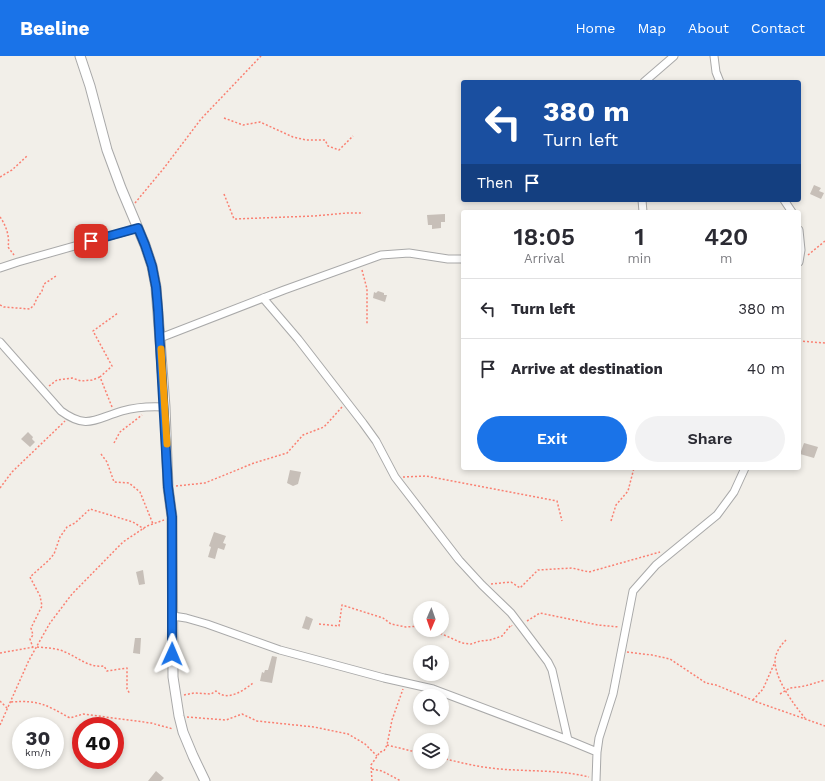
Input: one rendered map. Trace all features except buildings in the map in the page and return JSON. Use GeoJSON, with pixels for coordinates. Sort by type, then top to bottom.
{"type":"FeatureCollection","features":[{"type":"Feature","properties":{"kind":"street"},"geometry":{"type":"LineString","coordinates":[[80,56],[90,86],[107,150],[145,245],[152,266],[156,287],[165,407],[168,487],[172,517],[173,670],[179,716],[183,732],[205,781]]}},
{"type":"Feature","properties":{"kind":"street"},"geometry":{"type":"LineString","coordinates":[[646,80],[674,56]]}},
{"type":"Feature","properties":{"kind":"street"},"geometry":{"type":"LineString","coordinates":[[714,56],[716,72],[719,80]]}},
{"type":"Feature","properties":{"kind":"street"},"geometry":{"type":"LineString","coordinates":[[0,268],[138,228]]}},
{"type":"Feature","properties":{"kind":"street"},"geometry":{"type":"LineString","coordinates":[[801,250],[802,260]]}},
{"type":"Feature","properties":{"kind":"street"},"geometry":{"type":"LineString","coordinates":[[160,338],[263,298],[381,255],[409,253],[448,259],[461,259]]}},
{"type":"Feature","properties":{"kind":"street"},"geometry":{"type":"LineString","coordinates":[[263,298],[298,339],[376,441],[395,477],[459,560],[511,613],[548,662],[552,670],[568,740]]}},
{"type":"Feature","properties":{"kind":"street"},"geometry":{"type":"LineString","coordinates":[[0,342],[69,417],[91,422],[129,410],[152,406],[165,407]]}},
{"type":"Feature","properties":{"kind":"street"},"geometry":{"type":"LineString","coordinates":[[596,780],[599,738],[611,702],[633,591],[656,565],[717,515],[734,492],[744,470]]}},
{"type":"Feature","properties":{"kind":"street"},"geometry":{"type":"LineString","coordinates":[[173,616],[207,624],[280,650],[384,678],[433,689],[597,752]]}},
{"type":"Feature","properties":{"kind":"path"},"geometry":{"type":"LineString","coordinates":[[130,209],[164,168],[201,119],[261,56]]}},
{"type":"Feature","properties":{"kind":"path"},"geometry":{"type":"LineString","coordinates":[[224,118],[243,125],[260,122],[293,137],[306,140],[325,140],[328,146],[339,150],[353,136]]}},
{"type":"Feature","properties":{"kind":"path"},"geometry":{"type":"LineString","coordinates":[[0,177],[12,170],[27,156]]}},
{"type":"Feature","properties":{"kind":"path"},"geometry":{"type":"LineString","coordinates":[[224,194],[234,219],[363,213]]}},
{"type":"Feature","properties":{"kind":"path"},"geometry":{"type":"LineString","coordinates":[[0,217],[9,240],[8,247],[18,262]]}},
{"type":"Feature","properties":{"kind":"path"},"geometry":{"type":"LineString","coordinates":[[802,260],[825,241]]}},
{"type":"Feature","properties":{"kind":"path"},"geometry":{"type":"LineString","coordinates":[[360,262],[368,289],[367,324]]}},
{"type":"Feature","properties":{"kind":"path"},"geometry":{"type":"LineString","coordinates":[[0,305],[4,307],[30,309],[42,291],[44,284],[56,276]]}},
{"type":"Feature","properties":{"kind":"path"},"geometry":{"type":"LineString","coordinates":[[43,390],[57,380],[72,378],[81,381],[92,380],[100,377],[112,366],[93,331],[118,314]]}},
{"type":"Feature","properties":{"kind":"path"},"geometry":{"type":"LineString","coordinates":[[801,341],[825,343]]}},
{"type":"Feature","properties":{"kind":"path"},"geometry":{"type":"LineString","coordinates":[[100,377],[115,414]]}},
{"type":"Feature","properties":{"kind":"path"},"geometry":{"type":"LineString","coordinates":[[168,487],[205,483],[254,463],[287,453],[304,435],[324,427],[346,403]]}},
{"type":"Feature","properties":{"kind":"path"},"geometry":{"type":"LineString","coordinates":[[114,443],[120,432],[152,406]]}},
{"type":"Feature","properties":{"kind":"path"},"geometry":{"type":"LineString","coordinates":[[0,488],[12,472],[69,417]]}},
{"type":"Feature","properties":{"kind":"path"},"geometry":{"type":"LineString","coordinates":[[101,454],[114,482],[129,483],[140,492],[153,524]]}},
{"type":"Feature","properties":{"kind":"path"},"geometry":{"type":"LineString","coordinates":[[611,521],[616,505],[628,491],[633,470]]}},
{"type":"Feature","properties":{"kind":"path"},"geometry":{"type":"LineString","coordinates":[[395,477],[426,476],[557,501],[562,521]]}},
{"type":"Feature","properties":{"kind":"path"},"geometry":{"type":"LineString","coordinates":[[33,648],[30,639],[33,635],[31,628],[42,606],[40,596],[30,577],[54,554],[60,537],[67,527],[75,523],[90,509],[133,522],[144,529]]}},
{"type":"Feature","properties":{"kind":"path"},"geometry":{"type":"LineString","coordinates":[[0,726],[29,660],[50,623],[72,594],[123,542],[153,524],[172,517]]}},
{"type":"Feature","properties":{"kind":"path"},"geometry":{"type":"LineString","coordinates":[[482,585],[511,582],[520,588],[538,570],[572,568],[589,572],[664,550]]}},
{"type":"Feature","properties":{"kind":"path"},"geometry":{"type":"LineString","coordinates":[[319,624],[339,626],[342,605],[384,618],[391,624],[406,627],[413,626]]}},
{"type":"Feature","properties":{"kind":"path"},"geometry":{"type":"LineString","coordinates":[[449,637],[462,643],[471,644],[494,639],[502,636],[511,625],[515,628],[520,626],[540,613],[598,625],[625,627]]}},
{"type":"Feature","properties":{"kind":"path"},"geometry":{"type":"LineString","coordinates":[[753,700],[763,689],[775,662],[779,648],[786,640]]}},
{"type":"Feature","properties":{"kind":"path"},"geometry":{"type":"LineString","coordinates":[[0,653],[37,647],[65,652],[80,661],[96,667],[104,666],[107,671],[127,668],[127,689],[130,694]]}},
{"type":"Feature","properties":{"kind":"path"},"geometry":{"type":"LineString","coordinates":[[622,651],[670,659],[706,683],[716,685],[825,726]]}},
{"type":"Feature","properties":{"kind":"path"},"geometry":{"type":"LineString","coordinates":[[775,662],[785,691],[806,719]]}},
{"type":"Feature","properties":{"kind":"path"},"geometry":{"type":"LineString","coordinates":[[780,694],[790,688],[805,686],[820,680],[825,680]]}},
{"type":"Feature","properties":{"kind":"path"},"geometry":{"type":"LineString","coordinates":[[372,781],[371,765],[380,752],[384,751],[387,745],[392,720],[406,682]]}},
{"type":"Feature","properties":{"kind":"path"},"geometry":{"type":"LineString","coordinates":[[176,697],[194,693],[211,694],[216,691],[225,696],[235,694],[253,683]]}},
{"type":"Feature","properties":{"kind":"path"},"geometry":{"type":"LineString","coordinates":[[0,701],[8,708]]}},
{"type":"Feature","properties":{"kind":"path"},"geometry":{"type":"LineString","coordinates":[[11,702],[27,701],[43,703],[70,718],[83,714],[151,723],[183,732]]}},
{"type":"Feature","properties":{"kind":"path"},"geometry":{"type":"LineString","coordinates":[[179,716],[226,720],[242,714],[257,721],[314,727],[348,734],[365,744],[377,756]]}},
{"type":"Feature","properties":{"kind":"path"},"geometry":{"type":"LineString","coordinates":[[387,745],[413,751]]}},
{"type":"Feature","properties":{"kind":"path"},"geometry":{"type":"LineString","coordinates":[[449,760],[491,768],[566,773],[596,780]]}},
{"type":"Feature","properties":{"kind":"path"},"geometry":{"type":"LineString","coordinates":[[372,769],[382,771],[401,781]]}},
{"type":"Feature","properties":{"kind":"slow traffic"},"geometry":{"type":"LineString","coordinates":[[161,349],[167,444]]}},
{"type":"Feature","properties":{"kind":"route"},"geometry":{"type":"LineString","coordinates":[[91,241],[138,228],[152,266],[158,310],[165,407],[168,487],[172,517],[172,654]]}}]}
